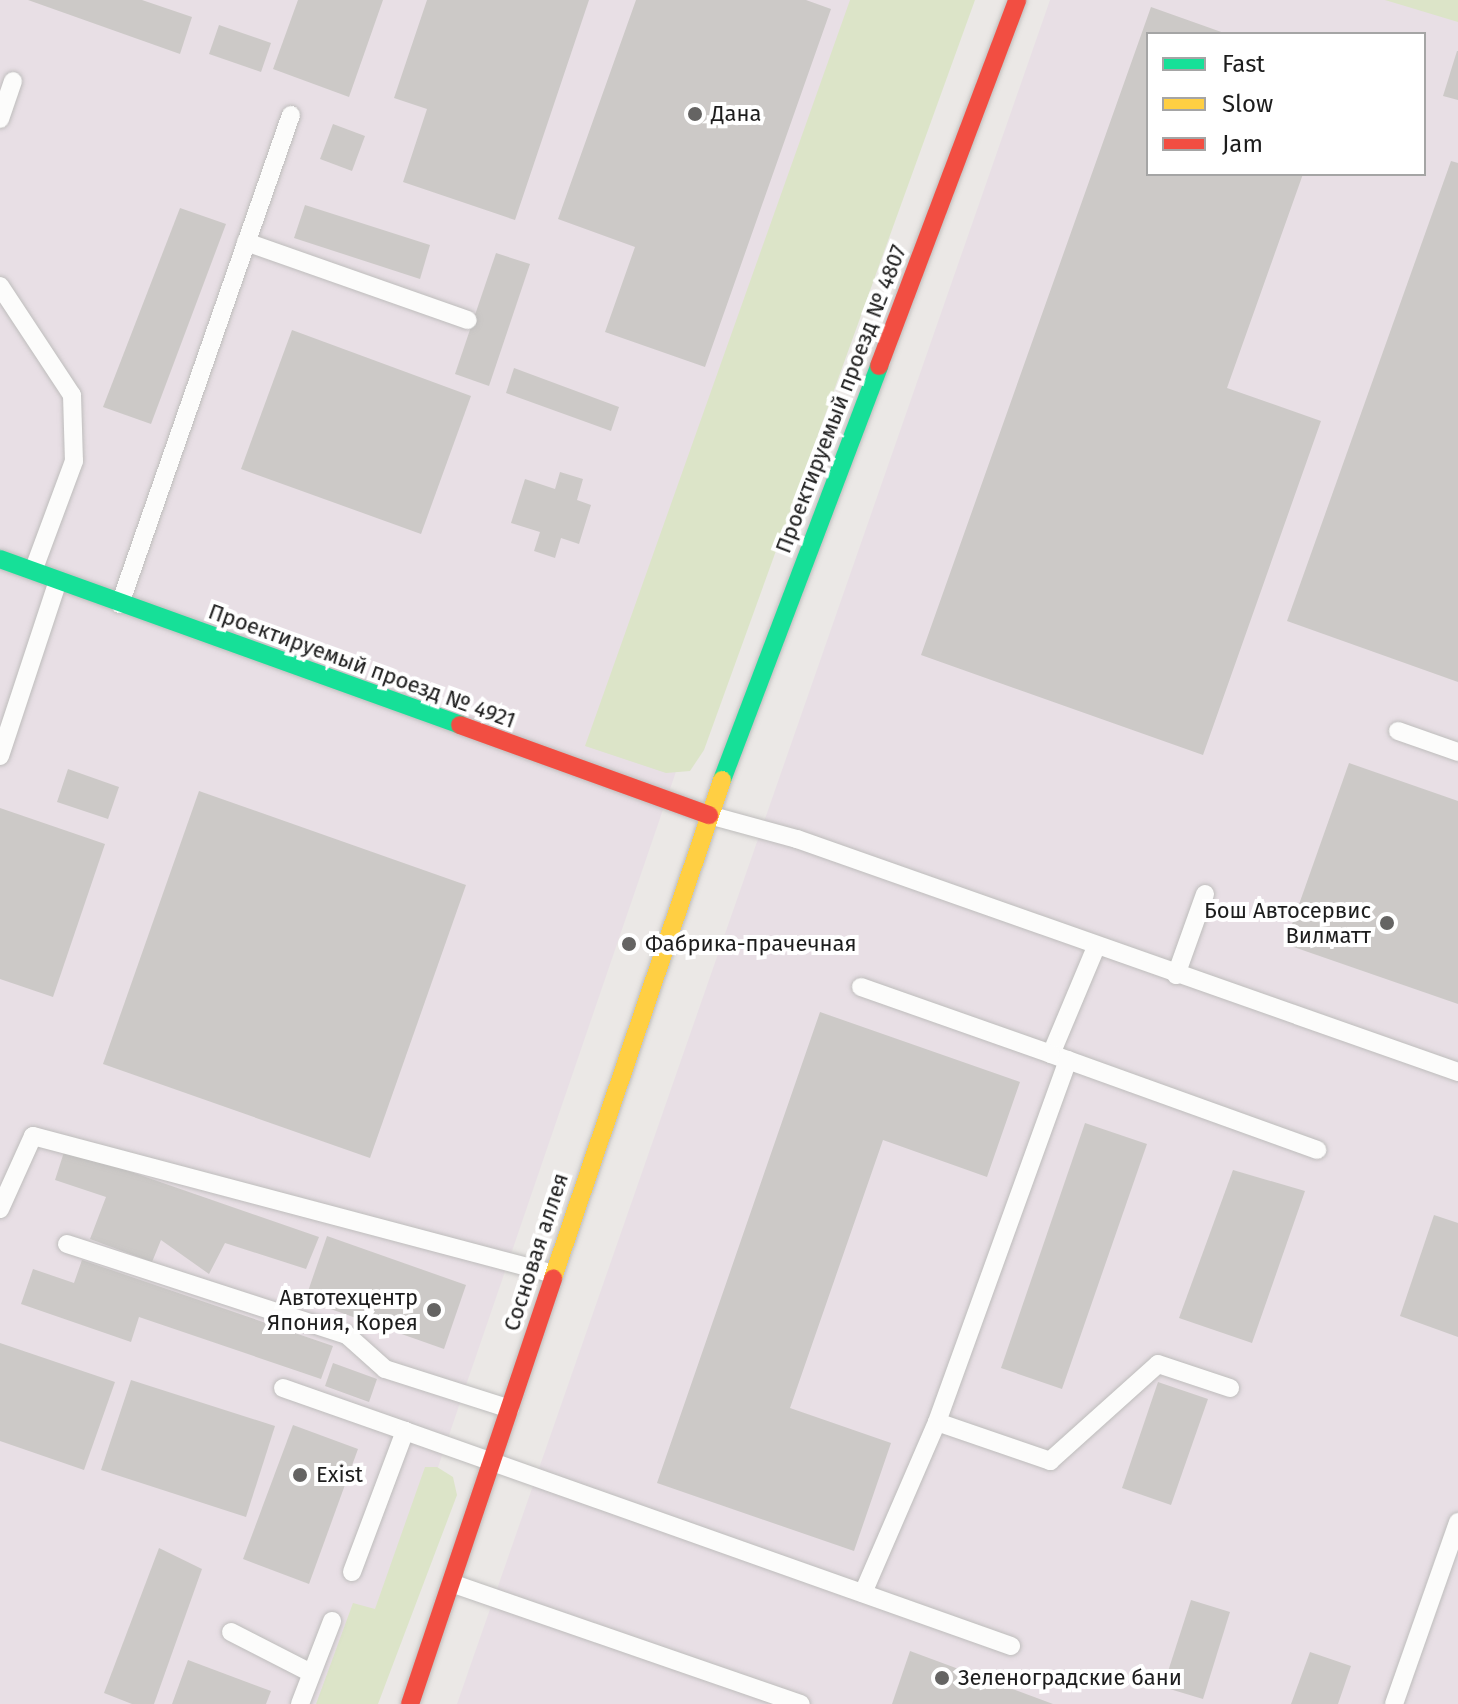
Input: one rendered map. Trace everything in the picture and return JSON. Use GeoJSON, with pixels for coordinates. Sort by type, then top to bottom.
{"type":"FeatureCollection","features":[{"type":"Feature","properties":{"kind":"main road","name":"Проектируемый проезд № 4807"},"geometry":{"type":"LineString","coordinates":[[709,815],[1017,0]]}},
{"type":"Feature","properties":{"kind":"main road","name":"Проектируемый проезд № 4921"},"geometry":{"type":"LineString","coordinates":[[0,559],[709,815]]}},
{"type":"Feature","properties":{"kind":"main road","name":"Сосновая аллея"},"geometry":{"type":"LineString","coordinates":[[410,1704],[709,815]]}},
{"type":"Feature","properties":{"kind":"lane"},"geometry":{"type":"LineString","coordinates":[[0,119],[13,81]]}},
{"type":"Feature","properties":{"kind":"lane"},"geometry":{"type":"LineString","coordinates":[[120,604],[291,115]]}},
{"type":"Feature","properties":{"kind":"lane"},"geometry":{"type":"LineString","coordinates":[[246,242],[468,320]]}},
{"type":"Feature","properties":{"kind":"lane"},"geometry":{"type":"LineString","coordinates":[[0,286],[72,395],[74,461],[33,571]]}},
{"type":"Feature","properties":{"kind":"lane"},"geometry":{"type":"LineString","coordinates":[[0,756],[58,581]]}},
{"type":"Feature","properties":{"kind":"lane"},"geometry":{"type":"LineString","coordinates":[[1398,731],[1458,752]]}},
{"type":"Feature","properties":{"kind":"lane"},"geometry":{"type":"LineString","coordinates":[[709,815],[797,839],[1096,947],[1458,1072]]}},
{"type":"Feature","properties":{"kind":"lane"},"geometry":{"type":"LineString","coordinates":[[1176,975],[1205,894]]}},
{"type":"Feature","properties":{"kind":"lane"},"geometry":{"type":"LineString","coordinates":[[863,1593],[937,1422],[1096,947]]}},
{"type":"Feature","properties":{"kind":"lane"},"geometry":{"type":"LineString","coordinates":[[861,987],[1317,1150]]}},
{"type":"Feature","properties":{"kind":"lane"},"geometry":{"type":"LineString","coordinates":[[0,1209],[33,1136],[554,1274]]}},
{"type":"Feature","properties":{"kind":"lane"},"geometry":{"type":"LineString","coordinates":[[67,1244],[347,1335],[385,1369],[510,1409]]}},
{"type":"Feature","properties":{"kind":"lane"},"geometry":{"type":"LineString","coordinates":[[937,1422],[1050,1461],[1158,1364],[1230,1388]]}},
{"type":"Feature","properties":{"kind":"lane"},"geometry":{"type":"LineString","coordinates":[[283,1388],[1011,1646]]}},
{"type":"Feature","properties":{"kind":"lane"},"geometry":{"type":"LineString","coordinates":[[352,1572],[405,1431]]}},
{"type":"Feature","properties":{"kind":"lane"},"geometry":{"type":"LineString","coordinates":[[1394,1704],[1458,1522]]}},
{"type":"Feature","properties":{"kind":"lane"},"geometry":{"type":"LineString","coordinates":[[451,1583],[801,1704]]}},
{"type":"Feature","properties":{"kind":"lane"},"geometry":{"type":"LineString","coordinates":[[300,1704],[332,1621]]}},
{"type":"Feature","properties":{"kind":"lane"},"geometry":{"type":"LineString","coordinates":[[231,1632],[311,1673]]}},
{"type":"Feature","properties":{"kind":"shaded area"},"geometry":{"type":"Polygon","coordinates":[[[0,0],[940,0],[357,1704],[0,1704],[0,0]]]}},
{"type":"Feature","properties":{"kind":"shaded area"},"geometry":{"type":"Polygon","coordinates":[[[1050,0],[1458,0],[1458,1704],[457,1704],[1050,0]]]}},
{"type":"Feature","properties":{"kind":"green space"},"geometry":{"type":"Polygon","coordinates":[[[850,0],[975,0],[704,750],[690,771],[666,773],[585,746],[850,0]]]}},
{"type":"Feature","properties":{"kind":"green space"},"geometry":{"type":"Polygon","coordinates":[[[1385,0],[1458,0],[1458,22],[1385,0]]]}},
{"type":"Feature","properties":{"kind":"green space"},"geometry":{"type":"Polygon","coordinates":[[[425,1467],[437,1467],[453,1477],[457,1495],[378,1704],[316,1704],[353,1603],[375,1609],[425,1467]]]}},
{"type":"Feature","properties":{"kind":"building"},"geometry":{"type":"Polygon","coordinates":[[[28,0],[142,0],[192,17],[180,54],[28,0]]]}},
{"type":"Feature","properties":{"kind":"building"},"geometry":{"type":"Polygon","coordinates":[[[298,0],[383,0],[349,97],[273,69],[298,0]]]}},
{"type":"Feature","properties":{"kind":"building"},"geometry":{"type":"Polygon","coordinates":[[[427,0],[589,0],[515,220],[403,182],[427,109],[394,98],[427,0]]]}},
{"type":"Feature","properties":{"kind":"building","name":"Дана"},"geometry":{"type":"Polygon","coordinates":[[[636,0],[806,0],[831,9],[705,367],[605,332],[635,247],[558,219],[636,0]]]}},
{"type":"Feature","properties":{"kind":"building"},"geometry":{"type":"Polygon","coordinates":[[[1151,7],[1221,32],[1146,32],[1146,176],[1302,176],[1227,388],[1321,421],[1203,755],[921,655],[1151,7]]]}},
{"type":"Feature","properties":{"kind":"building"},"geometry":{"type":"Polygon","coordinates":[[[219,25],[271,43],[261,72],[209,54],[219,25]]]}},
{"type":"Feature","properties":{"kind":"building"},"geometry":{"type":"Polygon","coordinates":[[[1458,51],[1458,100],[1443,96],[1458,51]]]}},
{"type":"Feature","properties":{"kind":"building"},"geometry":{"type":"Polygon","coordinates":[[[333,124],[365,136],[352,171],[320,159],[333,124]]]}},
{"type":"Feature","properties":{"kind":"building"},"geometry":{"type":"Polygon","coordinates":[[[1451,161],[1458,163],[1458,682],[1287,621],[1451,161]]]}},
{"type":"Feature","properties":{"kind":"building"},"geometry":{"type":"Polygon","coordinates":[[[305,205],[430,245],[420,279],[294,238],[305,205]]]}},
{"type":"Feature","properties":{"kind":"building"},"geometry":{"type":"Polygon","coordinates":[[[180,208],[226,224],[151,424],[103,407],[180,208]]]}},
{"type":"Feature","properties":{"kind":"building"},"geometry":{"type":"Polygon","coordinates":[[[496,253],[530,264],[489,386],[455,374],[496,253]]]}},
{"type":"Feature","properties":{"kind":"building"},"geometry":{"type":"Polygon","coordinates":[[[292,330],[471,396],[421,534],[241,469],[292,330]]]}},
{"type":"Feature","properties":{"kind":"building"},"geometry":{"type":"Polygon","coordinates":[[[514,368],[619,407],[611,431],[506,393],[514,368]]]}},
{"type":"Feature","properties":{"kind":"building"},"geometry":{"type":"Polygon","coordinates":[[[560,472],[583,479],[577,500],[591,505],[579,544],[561,538],[555,558],[534,551],[540,532],[511,523],[525,479],[555,489],[560,472]]]}},
{"type":"Feature","properties":{"kind":"building"},"geometry":{"type":"Polygon","coordinates":[[[1349,763],[1458,801],[1458,1004],[1285,944],[1349,763]]]}},
{"type":"Feature","properties":{"kind":"building"},"geometry":{"type":"Polygon","coordinates":[[[68,769],[119,787],[108,819],[57,802],[68,769]]]}},
{"type":"Feature","properties":{"kind":"building"},"geometry":{"type":"Polygon","coordinates":[[[199,791],[466,885],[370,1158],[103,1064],[199,791]]]}},
{"type":"Feature","properties":{"kind":"building"},"geometry":{"type":"Polygon","coordinates":[[[0,808],[105,844],[53,997],[0,979],[0,808]]]}},
{"type":"Feature","properties":{"kind":"building"},"geometry":{"type":"Polygon","coordinates":[[[820,1012],[1020,1082],[987,1177],[883,1140],[790,1408],[891,1443],[854,1551],[657,1483],[820,1012]]]}},
{"type":"Feature","properties":{"kind":"building"},"geometry":{"type":"Polygon","coordinates":[[[1085,1123],[1147,1144],[1062,1389],[1001,1368],[1085,1123]]]}},
{"type":"Feature","properties":{"kind":"building"},"geometry":{"type":"Polygon","coordinates":[[[65,1149],[319,1237],[306,1269],[225,1243],[209,1274],[161,1240],[152,1262],[90,1239],[106,1197],[55,1180],[65,1149]]]}},
{"type":"Feature","properties":{"kind":"building"},"geometry":{"type":"Polygon","coordinates":[[[1233,1170],[1305,1191],[1252,1343],[1179,1318],[1233,1170]]]}},
{"type":"Feature","properties":{"kind":"building"},"geometry":{"type":"Polygon","coordinates":[[[1434,1215],[1458,1223],[1458,1337],[1400,1316],[1434,1215]]]}},
{"type":"Feature","properties":{"kind":"building"},"geometry":{"type":"Polygon","coordinates":[[[327,1236],[466,1285],[444,1349],[305,1300],[327,1236]]]}},
{"type":"Feature","properties":{"kind":"building"},"geometry":{"type":"Polygon","coordinates":[[[82,1260],[333,1346],[321,1379],[139,1317],[131,1342],[21,1304],[33,1269],[74,1283],[82,1260]]]}},
{"type":"Feature","properties":{"kind":"building"},"geometry":{"type":"Polygon","coordinates":[[[0,1343],[115,1382],[84,1470],[0,1441],[0,1343]]]}},
{"type":"Feature","properties":{"kind":"building"},"geometry":{"type":"Polygon","coordinates":[[[333,1363],[377,1379],[369,1402],[325,1386],[333,1363]]]}},
{"type":"Feature","properties":{"kind":"building"},"geometry":{"type":"Polygon","coordinates":[[[131,1380],[275,1426],[246,1517],[101,1470],[131,1380]]]}},
{"type":"Feature","properties":{"kind":"building"},"geometry":{"type":"Polygon","coordinates":[[[1158,1382],[1208,1399],[1171,1505],[1122,1488],[1158,1382]]]}},
{"type":"Feature","properties":{"kind":"building"},"geometry":{"type":"Polygon","coordinates":[[[293,1425],[358,1449],[309,1584],[243,1559],[293,1425]]]}},
{"type":"Feature","properties":{"kind":"building"},"geometry":{"type":"Polygon","coordinates":[[[159,1548],[202,1569],[154,1704],[132,1704],[104,1693],[159,1548]]]}},
{"type":"Feature","properties":{"kind":"building"},"geometry":{"type":"Polygon","coordinates":[[[1191,1600],[1230,1612],[1203,1699],[1163,1687],[1191,1600]]]}},
{"type":"Feature","properties":{"kind":"building","name":"Зеленоградские бани"},"geometry":{"type":"Polygon","coordinates":[[[910,1651],[1053,1704],[892,1704],[910,1651]]]}},
{"type":"Feature","properties":{"kind":"building"},"geometry":{"type":"Polygon","coordinates":[[[1310,1652],[1351,1666],[1338,1704],[1291,1704],[1310,1652]]]}},
{"type":"Feature","properties":{"kind":"building"},"geometry":{"type":"Polygon","coordinates":[[[188,1660],[271,1691],[266,1704],[172,1704],[188,1660]]]}},
{"type":"Feature","properties":{"kind":"traffic: fast"},"geometry":{"type":"LineString","coordinates":[[722,780],[879,366]]}},
{"type":"Feature","properties":{"kind":"traffic: fast"},"geometry":{"type":"LineString","coordinates":[[0,559],[460,725]]}},
{"type":"Feature","properties":{"kind":"traffic: slow"},"geometry":{"type":"LineString","coordinates":[[553,1278],[722,780]]}},
{"type":"Feature","properties":{"kind":"traffic: jam"},"geometry":{"type":"LineString","coordinates":[[879,366],[1017,0]]}},
{"type":"Feature","properties":{"kind":"traffic: jam"},"geometry":{"type":"LineString","coordinates":[[460,725],[709,815]]}},
{"type":"Feature","properties":{"kind":"traffic: jam"},"geometry":{"type":"LineString","coordinates":[[410,1704],[553,1278]]}},
{"type":"Feature","properties":{"kind":"place","name":"Дана"},"geometry":{"type":"Point","coordinates":[695,114]}},
{"type":"Feature","properties":{"kind":"place","name":"Бош Автосервис Вилматт"},"geometry":{"type":"Point","coordinates":[1387,923]}},
{"type":"Feature","properties":{"kind":"place","name":"Фабрика-прачечная"},"geometry":{"type":"Point","coordinates":[629,944]}},
{"type":"Feature","properties":{"kind":"place","name":"Автотехцентр Япония, Корея"},"geometry":{"type":"Point","coordinates":[434,1310]}},
{"type":"Feature","properties":{"kind":"place","name":"Exist"},"geometry":{"type":"Point","coordinates":[300,1475]}},
{"type":"Feature","properties":{"kind":"place","name":"Зеленоградские бани"},"geometry":{"type":"Point","coordinates":[942,1678]}}]}
